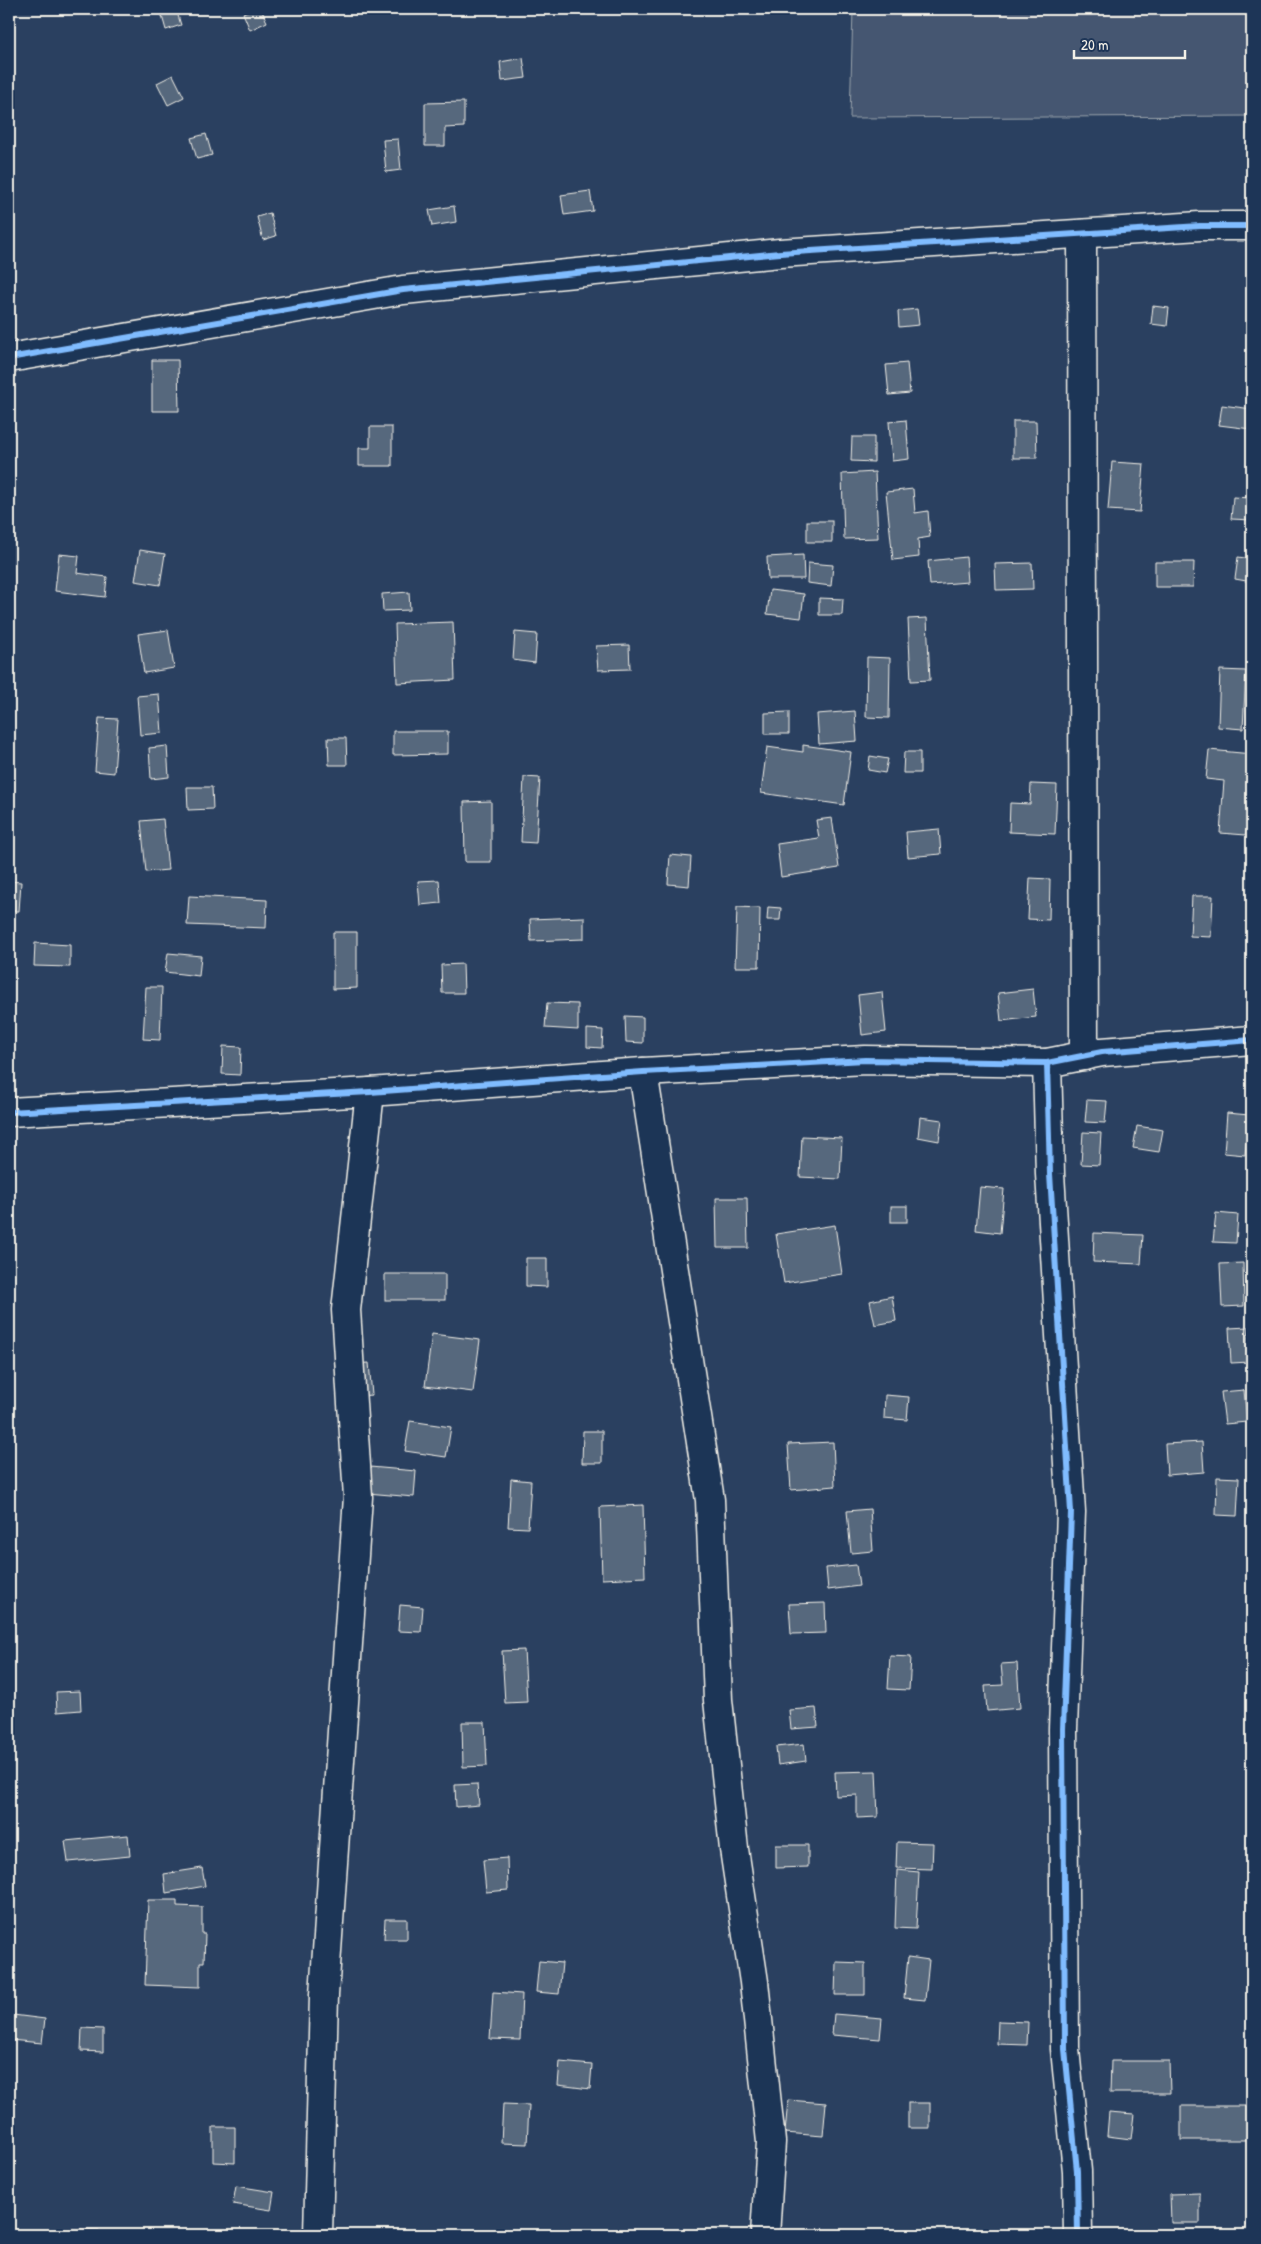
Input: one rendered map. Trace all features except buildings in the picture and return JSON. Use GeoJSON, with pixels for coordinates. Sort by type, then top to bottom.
{"type":"FeatureCollection","features":[{"type":"Feature","properties":{"kind":"street"},"geometry":{"type":"LineString","coordinates":[[9,358],[403,290],[780,253],[1200,226],[1252,226]]}},
{"type":"Feature","properties":{"kind":"street"},"geometry":{"type":"LineString","coordinates":[[1082,234],[1084,1056]]}},
{"type":"Feature","properties":{"kind":"street"},"geometry":{"type":"LineString","coordinates":[[9,1112],[370,1092],[643,1072],[865,1060],[1047,1063],[1102,1052],[1252,1040]]}},
{"type":"Feature","properties":{"kind":"street"},"geometry":{"type":"LineString","coordinates":[[1047,1063],[1052,1194],[1071,1512],[1064,1729],[1065,2050],[1077,2171],[1078,2235]]}},
{"type":"Feature","properties":{"kind":"street"},"geometry":{"type":"LineString","coordinates":[[643,1072],[710,1500],[718,1700],[734,1849],[754,1982],[771,2142],[765,2235]]}},
{"type":"Feature","properties":{"kind":"street"},"geometry":{"type":"LineString","coordinates":[[318,2235],[324,1995],[358,1497],[346,1310],[370,1092]]}},
{"type":"Feature","properties":{"kind":"shaded area"},"geometry":{"type":"Polygon","coordinates":[[[853,9],[1252,9],[1252,116],[850,118],[853,9]]]}},
{"type":"Feature","properties":{"kind":"cycle path"},"geometry":{"type":"LineString","coordinates":[[9,358],[403,290],[780,253],[1200,226],[1252,226]]}},
{"type":"Feature","properties":{"kind":"cycle path"},"geometry":{"type":"LineString","coordinates":[[9,1112],[370,1092],[643,1072],[865,1060],[1047,1063],[1102,1052],[1252,1040]]}},
{"type":"Feature","properties":{"kind":"cycle path"},"geometry":{"type":"LineString","coordinates":[[1047,1063],[1050,1174],[1071,1512],[1063,1729],[1065,2049],[1077,2171],[1078,2235]]}}]}
